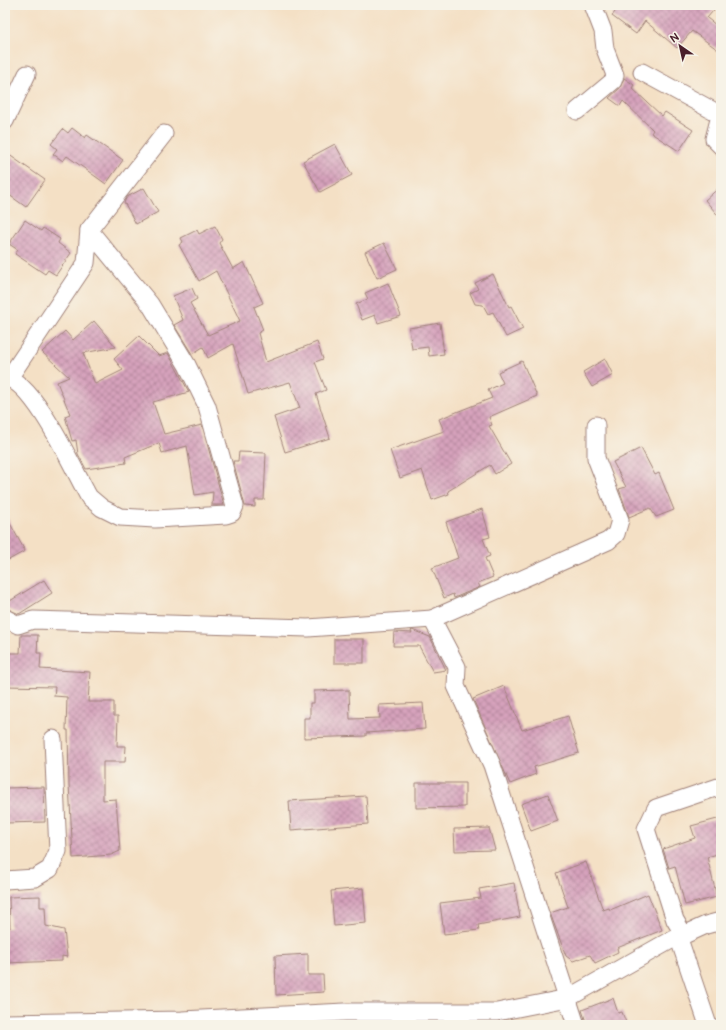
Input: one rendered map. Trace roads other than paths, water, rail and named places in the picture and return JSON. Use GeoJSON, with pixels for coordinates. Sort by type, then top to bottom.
{"type":"FeatureCollection","features":[{"type":"Feature","properties":{"kind":"street"},"geometry":{"type":"LineString","coordinates":[[577,111],[610,84],[615,75],[605,49],[603,31],[592,5]]}},
{"type":"Feature","properties":{"kind":"street"},"geometry":{"type":"LineString","coordinates":[[642,72],[720,113],[714,139],[721,146]]}},
{"type":"Feature","properties":{"kind":"street"},"geometry":{"type":"LineString","coordinates":[[5,121],[27,74]]}},
{"type":"Feature","properties":{"kind":"street"},"geometry":{"type":"LineString","coordinates":[[90,230],[150,304],[187,365],[208,406],[235,506],[232,513],[226,515],[155,519],[120,517],[102,508],[89,497],[39,406],[25,388],[7,378],[86,263],[90,230],[164,134]]}},
{"type":"Feature","properties":{"kind":"street"},"geometry":{"type":"LineString","coordinates":[[5,618],[18,625],[33,620],[308,628],[432,619],[608,542],[616,534],[620,520],[596,458],[596,424]]}},
{"type":"Feature","properties":{"kind":"street"},"geometry":{"type":"LineString","coordinates":[[432,619],[457,667],[456,686],[494,772],[576,1025]]}},
{"type":"Feature","properties":{"kind":"street"},"geometry":{"type":"LineString","coordinates":[[5,880],[35,878],[50,869],[58,851],[53,739]]}},
{"type":"Feature","properties":{"kind":"street"},"geometry":{"type":"LineString","coordinates":[[708,1025],[646,828],[656,808],[721,786]]}},
{"type":"Feature","properties":{"kind":"street"},"geometry":{"type":"LineString","coordinates":[[5,1023],[251,1021],[345,1012],[497,1012],[568,998],[681,936],[706,925],[721,921]]}}]}
